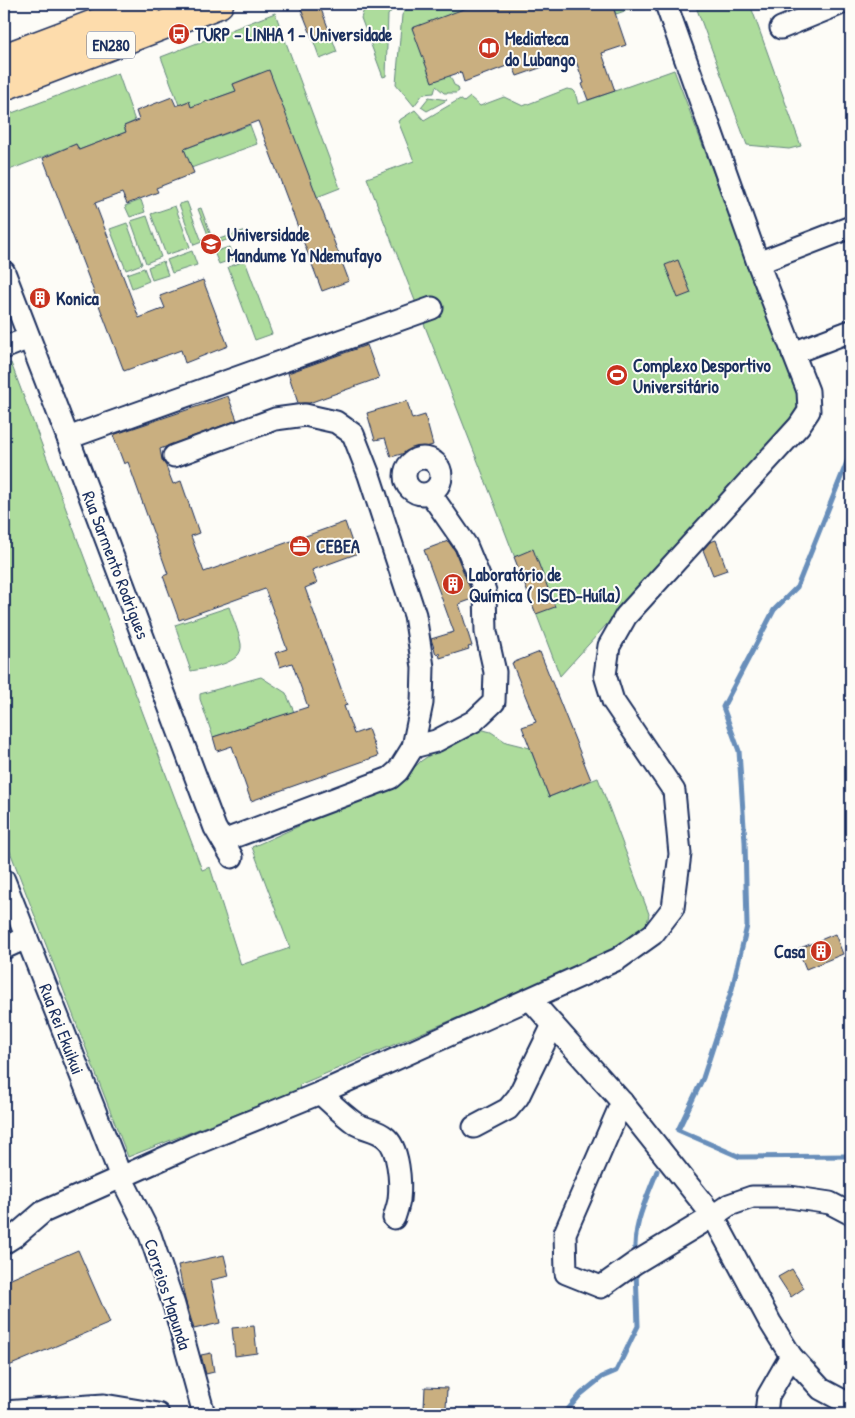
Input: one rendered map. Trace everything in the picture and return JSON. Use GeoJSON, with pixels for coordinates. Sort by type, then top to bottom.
{"type":"FeatureCollection","features":[{"type":"Feature","properties":{"kind":"main road","name":"EN280"},"geometry":{"type":"LineString","coordinates":[[4,86],[147,4]]}},
{"type":"Feature","properties":{"kind":"main road","name":"EN280"},"geometry":{"type":"LineString","coordinates":[[4,58],[119,19],[219,4]]}},
{"type":"Feature","properties":{"kind":"street"},"geometry":{"type":"LineString","coordinates":[[4,1243],[16,1236],[43,1212],[200,1142],[320,1094],[618,959],[653,934],[672,908],[680,854],[674,791],[613,701],[605,675],[609,646],[626,616],[799,426],[809,411],[808,391],[758,263],[666,4]]}},
{"type":"Feature","properties":{"kind":"street"},"geometry":{"type":"LineString","coordinates":[[780,28],[840,4]]}},
{"type":"Feature","properties":{"kind":"street"},"geometry":{"type":"LineString","coordinates":[[758,263],[851,227]]}},
{"type":"Feature","properties":{"kind":"street","name":"Rua Sarmento Rodrigues"},"geometry":{"type":"LineString","coordinates":[[4,272],[215,828],[228,849],[390,778],[398,771],[413,747]]}},
{"type":"Feature","properties":{"kind":"street"},"geometry":{"type":"LineString","coordinates":[[68,438],[432,308]]}},
{"type":"Feature","properties":{"kind":"street"},"geometry":{"type":"LineString","coordinates":[[793,352],[851,332]]}},
{"type":"Feature","properties":{"kind":"street"},"geometry":{"type":"LineString","coordinates":[[4,348],[29,338]]}},
{"type":"Feature","properties":{"kind":"street"},"geometry":{"type":"LineString","coordinates":[[174,456],[275,419],[305,415],[336,422],[353,434],[415,615],[423,667],[422,703],[413,747],[436,740],[474,720],[494,702],[495,672],[486,632],[485,592],[466,545],[430,493]]}},
{"type":"Feature","properties":{"kind":"street","name":"Rua Rei Ekuikui"},"geometry":{"type":"LineString","coordinates":[[4,880],[121,1177]]}},
{"type":"Feature","properties":{"kind":"street"},"geometry":{"type":"LineString","coordinates":[[4,948],[26,938]]}},
{"type":"Feature","properties":{"kind":"street"},"geometry":{"type":"LineString","coordinates":[[530,999],[622,1102],[714,1216],[770,1322],[791,1356],[822,1389],[851,1406]]}},
{"type":"Feature","properties":{"kind":"street"},"geometry":{"type":"LineString","coordinates":[[474,1128],[508,1110],[518,1097],[553,1025]]}},
{"type":"Feature","properties":{"kind":"street"},"geometry":{"type":"LineString","coordinates":[[320,1094],[339,1112],[358,1124],[384,1136],[390,1142],[397,1164],[400,1186],[399,1202],[394,1218]]}},
{"type":"Feature","properties":{"kind":"street"},"geometry":{"type":"LineString","coordinates":[[622,1102],[566,1233],[566,1273],[601,1287],[635,1263],[730,1205],[752,1197],[790,1197],[830,1203],[851,1214]]}},
{"type":"Feature","properties":{"kind":"street","name":"Correios Mapunda"},"geometry":{"type":"LineString","coordinates":[[121,1177],[150,1235],[174,1305],[204,1414]]}},
{"type":"Feature","properties":{"kind":"street"},"geometry":{"type":"LineString","coordinates":[[766,1414],[768,1396],[791,1356]]}},
{"type":"Feature","properties":{"kind":"street"},"geometry":{"type":"LineString","coordinates":[[4,1412],[104,1405],[158,1414]]}},
{"type":"Feature","properties":{"kind":"green space"},"geometry":{"type":"Polygon","coordinates":[[[366,4],[397,4],[388,15],[386,76],[383,77],[361,18],[366,4]]]}},
{"type":"Feature","properties":{"kind":"green space"},"geometry":{"type":"Polygon","coordinates":[[[432,4],[468,4],[469,7],[450,76],[459,91],[456,93],[444,93],[436,86],[434,93],[423,94],[414,106],[396,84],[402,15],[406,9],[429,7],[432,4]]]}},
{"type":"Feature","properties":{"kind":"green space"},"geometry":{"type":"Polygon","coordinates":[[[612,4],[645,4],[616,14],[612,4]]]}},
{"type":"Feature","properties":{"kind":"green space"},"geometry":{"type":"Polygon","coordinates":[[[695,4],[750,4],[801,146],[789,149],[747,145],[695,4]]]}},
{"type":"Feature","properties":{"kind":"green space"},"geometry":{"type":"Polygon","coordinates":[[[275,13],[340,188],[317,197],[260,73],[233,84],[236,91],[191,107],[189,101],[179,105],[161,57],[275,13]]]}},
{"type":"Feature","properties":{"kind":"green space"},"geometry":{"type":"Polygon","coordinates":[[[329,30],[337,52],[320,59],[312,37],[329,30]]]}},
{"type":"Feature","properties":{"kind":"green space","name":"Complexo Desportivo Universitário"},"geometry":{"type":"Polygon","coordinates":[[[674,70],[793,382],[798,400],[797,409],[793,418],[560,676],[367,178],[414,161],[398,121],[415,110],[424,120],[460,99],[464,102],[470,97],[480,106],[504,97],[523,106],[567,89],[575,92],[578,104],[674,70]]]}},
{"type":"Feature","properties":{"kind":"green space"},"geometry":{"type":"Polygon","coordinates":[[[118,73],[135,121],[124,126],[126,132],[79,150],[76,144],[4,172],[4,116],[118,73]]]}},
{"type":"Feature","properties":{"kind":"green space"},"geometry":{"type":"Polygon","coordinates":[[[429,97],[447,100],[427,111],[421,107],[429,97]]]}},
{"type":"Feature","properties":{"kind":"green space"},"geometry":{"type":"Polygon","coordinates":[[[250,125],[257,144],[191,168],[184,149],[250,125]]]}},
{"type":"Feature","properties":{"kind":"green space"},"geometry":{"type":"Polygon","coordinates":[[[141,200],[145,212],[130,217],[125,206],[141,200]]]}},
{"type":"Feature","properties":{"kind":"green space"},"geometry":{"type":"Polygon","coordinates":[[[187,202],[202,242],[194,245],[179,204],[187,202]]]}},
{"type":"Feature","properties":{"kind":"green space"},"geometry":{"type":"Polygon","coordinates":[[[175,206],[190,247],[166,255],[151,214],[175,206]]]}},
{"type":"Feature","properties":{"kind":"green space"},"geometry":{"type":"Polygon","coordinates":[[[201,208],[213,241],[243,231],[244,234],[212,245],[198,209],[201,208]]]}},
{"type":"Feature","properties":{"kind":"green space"},"geometry":{"type":"Polygon","coordinates":[[[147,216],[161,257],[146,263],[131,221],[147,216]]]}},
{"type":"Feature","properties":{"kind":"green space"},"geometry":{"type":"Polygon","coordinates":[[[127,223],[142,264],[126,270],[110,229],[127,223]]]}},
{"type":"Feature","properties":{"kind":"green space"},"geometry":{"type":"Polygon","coordinates":[[[229,247],[234,259],[219,264],[214,252],[229,247]]]}},
{"type":"Feature","properties":{"kind":"green space"},"geometry":{"type":"Polygon","coordinates":[[[192,251],[197,265],[172,273],[167,260],[192,251]]]}},
{"type":"Feature","properties":{"kind":"green space"},"geometry":{"type":"Polygon","coordinates":[[[163,261],[168,275],[152,280],[148,267],[163,261]]]}},
{"type":"Feature","properties":{"kind":"green space"},"geometry":{"type":"Polygon","coordinates":[[[245,261],[272,334],[255,340],[228,267],[245,261]]]}},
{"type":"Feature","properties":{"kind":"green space"},"geometry":{"type":"Polygon","coordinates":[[[144,268],[149,281],[132,288],[127,274],[144,268]]]}},
{"type":"Feature","properties":{"kind":"green space"},"geometry":{"type":"Polygon","coordinates":[[[11,363],[202,870],[210,867],[241,965],[290,948],[252,847],[400,781],[421,761],[457,737],[476,728],[491,732],[506,742],[530,748],[549,797],[598,778],[649,914],[647,924],[640,933],[623,945],[539,983],[299,1085],[300,1089],[128,1157],[4,836],[4,366],[11,363]]]}},
{"type":"Feature","properties":{"kind":"green space"},"geometry":{"type":"Polygon","coordinates":[[[229,607],[240,639],[240,651],[230,661],[214,667],[191,671],[175,625],[229,607]]]}},
{"type":"Feature","properties":{"kind":"green space"},"geometry":{"type":"Polygon","coordinates":[[[261,677],[286,693],[294,712],[213,737],[200,694],[261,677]]]}},
{"type":"Feature","properties":{"kind":"building"},"geometry":{"type":"Polygon","coordinates":[[[299,4],[319,4],[329,30],[312,37],[299,4]]]}},
{"type":"Feature","properties":{"kind":"building","name":"Mediateca do Lubango"},"geometry":{"type":"Polygon","coordinates":[[[468,4],[612,4],[626,45],[602,53],[615,91],[588,100],[574,56],[517,76],[512,64],[464,82],[461,72],[432,82],[412,28],[469,7],[468,4]]]}},
{"type":"Feature","properties":{"kind":"building"},"geometry":{"type":"Polygon","coordinates":[[[269,70],[349,281],[322,291],[258,121],[184,149],[194,173],[156,188],[158,192],[127,204],[122,193],[95,203],[139,318],[165,308],[160,296],[203,280],[228,346],[185,363],[181,350],[124,371],[43,158],[76,144],[79,150],[126,132],[124,126],[139,120],[136,111],[172,97],[176,106],[189,101],[191,107],[236,91],[233,84],[269,70]]]}},
{"type":"Feature","properties":{"kind":"building"},"geometry":{"type":"Polygon","coordinates":[[[678,260],[691,293],[678,298],[665,265],[678,260]]]}},
{"type":"Feature","properties":{"kind":"building"},"geometry":{"type":"Polygon","coordinates":[[[367,345],[379,378],[309,403],[298,403],[288,373],[367,345]]]}},
{"type":"Feature","properties":{"kind":"building"},"geometry":{"type":"Polygon","coordinates":[[[228,396],[237,420],[160,449],[162,460],[173,484],[181,481],[199,533],[191,536],[204,572],[345,522],[356,554],[312,570],[317,583],[305,588],[347,705],[344,706],[354,734],[368,729],[378,756],[251,801],[232,746],[217,751],[213,737],[308,707],[292,663],[280,667],[275,653],[287,649],[265,589],[179,620],[163,576],[168,574],[128,462],[124,464],[113,435],[228,396]]]}},
{"type":"Feature","properties":{"kind":"building"},"geometry":{"type":"Polygon","coordinates":[[[407,401],[412,419],[425,415],[433,445],[391,457],[385,438],[375,440],[367,413],[407,401]]]}},
{"type":"Feature","properties":{"kind":"building"},"geometry":{"type":"Polygon","coordinates":[[[716,540],[727,570],[713,575],[703,550],[710,542],[716,540]]]}},
{"type":"Feature","properties":{"kind":"building","name":"Laboratório de Química ( ISCED-Huíla)"},"geometry":{"type":"Polygon","coordinates":[[[448,541],[455,551],[473,596],[473,599],[459,604],[472,646],[468,647],[469,649],[440,658],[439,653],[436,654],[431,639],[454,632],[424,550],[448,541]]]}},
{"type":"Feature","properties":{"kind":"building"},"geometry":{"type":"Polygon","coordinates":[[[533,549],[555,607],[536,614],[514,557],[533,549]]]}},
{"type":"Feature","properties":{"kind":"building"},"geometry":{"type":"Polygon","coordinates":[[[540,652],[591,780],[549,797],[522,727],[536,722],[512,663],[540,652]]]}},
{"type":"Feature","properties":{"kind":"building","name":"Casa"},"geometry":{"type":"Polygon","coordinates":[[[835,934],[843,954],[806,969],[798,949],[835,934]]]}},
{"type":"Feature","properties":{"kind":"building"},"geometry":{"type":"Polygon","coordinates":[[[78,1250],[110,1323],[4,1368],[4,1282],[78,1250]]]}},
{"type":"Feature","properties":{"kind":"building"},"geometry":{"type":"Polygon","coordinates":[[[224,1255],[229,1276],[211,1280],[220,1323],[194,1329],[178,1265],[224,1255]]]}},
{"type":"Feature","properties":{"kind":"building"},"geometry":{"type":"Polygon","coordinates":[[[792,1269],[804,1288],[791,1297],[778,1277],[792,1269]]]}},
{"type":"Feature","properties":{"kind":"building"},"geometry":{"type":"Polygon","coordinates":[[[254,1326],[257,1353],[235,1356],[232,1328],[254,1326]]]}},
{"type":"Feature","properties":{"kind":"building"},"geometry":{"type":"Polygon","coordinates":[[[211,1353],[214,1372],[206,1374],[201,1355],[211,1353]]]}},
{"type":"Feature","properties":{"kind":"building"},"geometry":{"type":"Polygon","coordinates":[[[425,1387],[447,1388],[446,1409],[424,1408],[425,1387]]]}},
{"type":"Feature","properties":{"kind":"waterway"},"geometry":{"type":"LineString","coordinates":[[851,452],[797,587],[774,610],[723,707],[739,751],[745,842],[747,926],[732,989],[703,1078],[678,1130],[740,1157],[851,1156]]}},
{"type":"Feature","properties":{"kind":"waterway"},"geometry":{"type":"LineString","coordinates":[[635,1257],[638,1223],[657,1171]]}},
{"type":"Feature","properties":{"kind":"waterway"},"geometry":{"type":"LineString","coordinates":[[564,1414],[581,1394],[602,1377],[616,1371],[638,1326],[636,1270]]}},
{"type":"Feature","properties":{"kind":"waterway"},"geometry":{"type":"LineString","coordinates":[[473,1414],[479,1414]]}},
{"type":"Feature","properties":{"kind":"place","name":"TURP - LINHA 1 - Universidade"},"geometry":{"type":"Point","coordinates":[179,34]}},
{"type":"Feature","properties":{"kind":"place","name":"Mediateca do Lubango"},"geometry":{"type":"Point","coordinates":[489,48]}},
{"type":"Feature","properties":{"kind":"place","name":"Universidade Mandume Ya Ndemufayo"},"geometry":{"type":"Point","coordinates":[211,244]}},
{"type":"Feature","properties":{"kind":"place","name":"Konica"},"geometry":{"type":"Point","coordinates":[40,298]}},
{"type":"Feature","properties":{"kind":"place","name":"Complexo Desportivo Universitário"},"geometry":{"type":"Point","coordinates":[617,375]}},
{"type":"Feature","properties":{"kind":"place","name":"CEBEA"},"geometry":{"type":"Point","coordinates":[300,546]}},
{"type":"Feature","properties":{"kind":"place","name":"Laboratório de Química ( ISCED-Huíla)"},"geometry":{"type":"Point","coordinates":[453,584]}},
{"type":"Feature","properties":{"kind":"place","name":"Casa"},"geometry":{"type":"Point","coordinates":[821,951]}}]}
